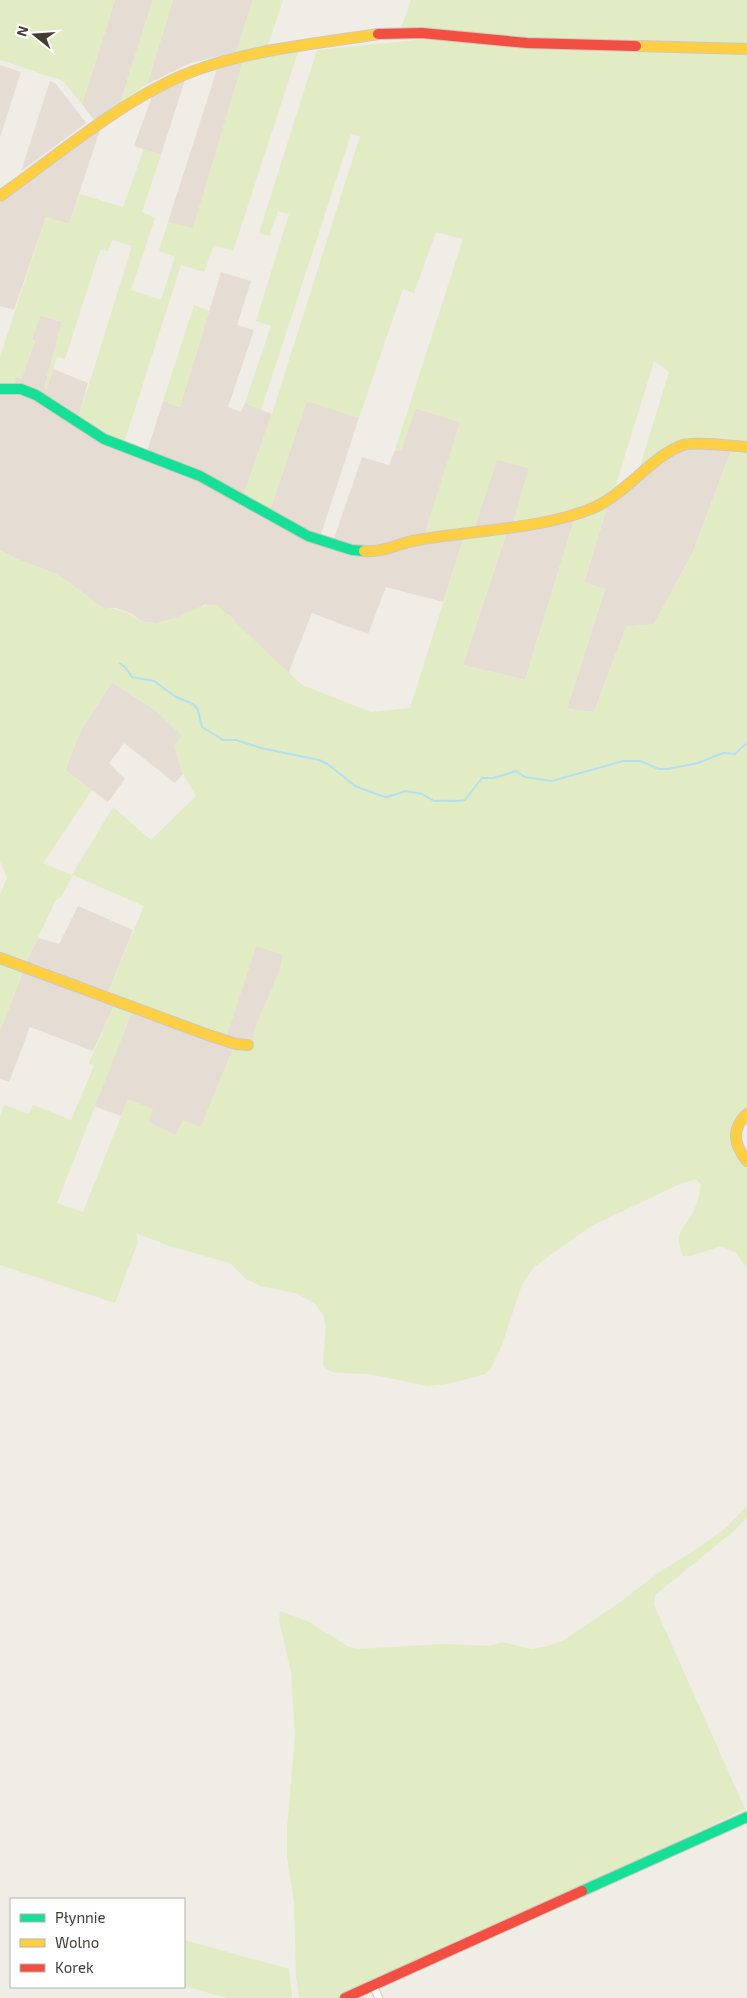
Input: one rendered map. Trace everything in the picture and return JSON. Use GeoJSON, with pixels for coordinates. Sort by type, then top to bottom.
{"type":"FeatureCollection","features":[{"type":"Feature","properties":{"kind":"street"},"geometry":{"type":"LineString","coordinates":[[0,196],[138,98],[191,72],[250,54],[380,34],[422,33],[527,43],[747,49]]}},
{"type":"Feature","properties":{"kind":"street"},"geometry":{"type":"LineString","coordinates":[[0,388],[20,388],[36,395],[104,439],[200,476],[308,536],[352,550],[377,552],[416,540],[552,520],[593,508],[615,496],[667,454],[684,444],[747,447]]}},
{"type":"Feature","properties":{"kind":"street"},"geometry":{"type":"LineString","coordinates":[[0,958],[208,1035],[236,1044],[248,1045]]}},
{"type":"Feature","properties":{"kind":"street"},"geometry":{"type":"LineString","coordinates":[[747,1114],[735,1127],[735,1137],[737,1146],[747,1161]]}},
{"type":"Feature","properties":{"kind":"street"},"geometry":{"type":"LineString","coordinates":[[345,1998],[747,1817]]}},
{"type":"Feature","properties":{"kind":"street"},"geometry":{"type":"LineString","coordinates":[[373,1986],[379,1998]]}},
{"type":"Feature","properties":{"kind":"shaded area"},"geometry":{"type":"Polygon","coordinates":[[[115,0],[153,0],[120,103],[94,120],[82,104],[115,0]]]}},
{"type":"Feature","properties":{"kind":"shaded area"},"geometry":{"type":"Polygon","coordinates":[[[173,0],[253,0],[236,52],[190,63],[147,84],[173,0]]]}},
{"type":"Feature","properties":{"kind":"shaded area"},"geometry":{"type":"Polygon","coordinates":[[[243,61],[193,229],[168,222],[217,69],[243,61]]]}},
{"type":"Feature","properties":{"kind":"shaded area"},"geometry":{"type":"Polygon","coordinates":[[[0,65],[21,72],[0,137],[0,65]]]}},
{"type":"Feature","properties":{"kind":"shaded area"},"geometry":{"type":"Polygon","coordinates":[[[185,80],[161,155],[134,146],[153,94],[185,80]]]}},
{"type":"Feature","properties":{"kind":"shaded area"},"geometry":{"type":"Polygon","coordinates":[[[50,81],[56,84],[86,123],[21,171],[50,81]]]}},
{"type":"Feature","properties":{"kind":"shaded area"},"geometry":{"type":"Polygon","coordinates":[[[101,127],[69,224],[46,217],[14,310],[0,306],[0,203],[101,127]]]}},
{"type":"Feature","properties":{"kind":"shaded area"},"geometry":{"type":"Polygon","coordinates":[[[221,272],[251,281],[237,325],[254,330],[228,407],[241,412],[245,403],[272,414],[243,496],[270,510],[307,401],[359,418],[321,534],[334,539],[362,457],[389,465],[395,450],[401,451],[415,408],[460,422],[464,537],[443,602],[386,587],[368,634],[312,613],[288,674],[229,615],[206,604],[183,616],[157,623],[143,622],[130,613],[116,608],[105,609],[57,574],[16,559],[0,550],[0,385],[16,377],[21,379],[35,341],[32,339],[40,315],[62,322],[44,388],[47,389],[53,369],[88,383],[78,420],[104,435],[147,452],[163,401],[180,407],[221,272]]]}},
{"type":"Feature","properties":{"kind":"shaded area"},"geometry":{"type":"Polygon","coordinates":[[[695,446],[731,451],[692,554],[654,624],[626,627],[594,712],[567,709],[605,589],[584,583],[608,504],[678,450],[695,446]]]}},
{"type":"Feature","properties":{"kind":"shaded area"},"geometry":{"type":"Polygon","coordinates":[[[497,459],[529,468],[513,523],[474,529],[497,459]]]}},
{"type":"Feature","properties":{"kind":"shaded area"},"geometry":{"type":"Polygon","coordinates":[[[574,520],[525,680],[463,665],[507,531],[574,520]]]}},
{"type":"Feature","properties":{"kind":"shaded area"},"geometry":{"type":"Polygon","coordinates":[[[112,682],[158,712],[183,736],[174,746],[183,774],[175,783],[124,743],[109,763],[125,779],[108,802],[65,770],[81,730],[112,682]]]}},
{"type":"Feature","properties":{"kind":"shaded area"},"geometry":{"type":"Polygon","coordinates":[[[78,906],[133,930],[107,995],[25,964],[38,938],[59,944],[78,906]]]}},
{"type":"Feature","properties":{"kind":"shaded area"},"geometry":{"type":"Polygon","coordinates":[[[256,946],[283,954],[279,975],[252,1041],[244,1042],[226,1037],[256,946]]]}},
{"type":"Feature","properties":{"kind":"shaded area"},"geometry":{"type":"Polygon","coordinates":[[[23,972],[115,1003],[93,1051],[30,1027],[9,1082],[0,1079],[0,1031],[23,972]]]}},
{"type":"Feature","properties":{"kind":"shaded area"},"geometry":{"type":"Polygon","coordinates":[[[133,1010],[233,1049],[201,1127],[175,1135],[148,1122],[128,1100],[121,1116],[94,1106],[133,1010]]]}},
{"type":"Feature","properties":{"kind":"green space"},"geometry":{"type":"Polygon","coordinates":[[[0,0],[115,0],[82,104],[63,81],[0,60],[0,0]]]}},
{"type":"Feature","properties":{"kind":"green space"},"geometry":{"type":"Polygon","coordinates":[[[153,0],[173,0],[147,84],[120,103],[153,0]]]}},
{"type":"Feature","properties":{"kind":"green space"},"geometry":{"type":"Polygon","coordinates":[[[253,0],[283,0],[268,45],[236,52],[253,0]]]}},
{"type":"Feature","properties":{"kind":"green space"},"geometry":{"type":"Polygon","coordinates":[[[411,0],[747,0],[747,47],[528,40],[400,31],[411,0]]]}},
{"type":"Feature","properties":{"kind":"green space"},"geometry":{"type":"Polygon","coordinates":[[[417,40],[450,40],[529,48],[747,53],[747,1111],[732,1126],[730,1134],[734,1148],[747,1167],[747,1269],[736,1253],[721,1246],[691,1256],[683,1256],[679,1240],[680,1234],[695,1208],[701,1185],[696,1179],[680,1184],[591,1226],[534,1267],[522,1284],[502,1345],[491,1368],[485,1374],[447,1384],[428,1386],[369,1374],[335,1373],[328,1370],[323,1365],[326,1326],[323,1314],[314,1303],[296,1293],[260,1286],[246,1279],[230,1263],[169,1246],[136,1233],[138,1242],[115,1303],[0,1265],[0,1116],[4,1105],[29,1114],[33,1105],[71,1120],[94,1066],[89,1063],[115,1003],[133,1010],[57,1203],[83,1212],[128,1099],[153,1109],[148,1122],[175,1135],[183,1120],[201,1127],[233,1049],[251,1047],[253,1035],[276,978],[283,955],[256,946],[226,1037],[107,995],[144,906],[73,875],[61,897],[56,900],[25,964],[0,955],[0,895],[7,878],[0,861],[0,550],[16,559],[57,574],[105,609],[120,611],[150,623],[165,622],[194,609],[217,605],[302,685],[371,712],[410,708],[464,537],[507,531],[463,665],[525,680],[574,520],[587,517],[608,504],[584,582],[605,589],[567,709],[594,712],[626,627],[654,624],[692,554],[731,451],[733,441],[701,438],[674,444],[638,473],[669,372],[654,361],[614,491],[589,505],[513,523],[529,468],[497,460],[474,529],[424,535],[460,422],[416,408],[401,451],[395,450],[463,239],[436,232],[414,293],[403,289],[359,418],[307,401],[270,510],[243,496],[272,414],[360,136],[351,134],[261,410],[245,403],[271,326],[256,321],[289,214],[278,211],[269,236],[259,233],[317,50],[417,40]],[[112,682],[81,730],[65,770],[92,790],[43,863],[72,875],[113,807],[151,840],[196,796],[183,774],[174,746],[182,736],[158,712],[112,682]]]}},
{"type":"Feature","properties":{"kind":"green space"},"geometry":{"type":"Polygon","coordinates":[[[298,52],[233,251],[214,245],[204,272],[181,265],[124,443],[78,420],[132,246],[112,240],[108,251],[100,250],[65,359],[57,357],[47,389],[44,388],[62,322],[41,315],[32,339],[35,341],[22,379],[16,377],[15,383],[0,385],[0,357],[46,217],[69,224],[79,194],[123,207],[144,149],[161,155],[142,212],[155,218],[131,290],[161,300],[175,257],[159,251],[168,222],[193,228],[243,61],[298,52]]]}},
{"type":"Feature","properties":{"kind":"green space"},"geometry":{"type":"Polygon","coordinates":[[[194,305],[209,311],[180,407],[163,401],[194,305]]]}},
{"type":"Feature","properties":{"kind":"green space"},"geometry":{"type":"Polygon","coordinates":[[[0,961],[23,972],[0,1031],[0,961]]]}},
{"type":"Feature","properties":{"kind":"green space"},"geometry":{"type":"Polygon","coordinates":[[[747,1506],[747,1517],[735,1530],[655,1595],[654,1605],[745,1809],[584,1887],[338,1998],[299,1998],[296,1975],[294,1902],[287,1856],[287,1829],[295,1735],[291,1671],[279,1621],[280,1611],[309,1622],[349,1647],[359,1649],[443,1644],[490,1646],[501,1642],[531,1649],[548,1646],[564,1640],[623,1600],[658,1573],[699,1547],[726,1528],[747,1506]]]}},
{"type":"Feature","properties":{"kind":"green space"},"geometry":{"type":"Polygon","coordinates":[[[185,1940],[289,1969],[292,1998],[227,1998],[185,1986],[185,1940]]]}},
{"type":"Feature","properties":{"kind":"waterway"},"geometry":{"type":"LineString","coordinates":[[119,663],[125,667],[132,677],[154,681],[176,697],[193,704],[198,710],[202,727],[223,740],[236,740],[261,748],[319,760],[329,765],[355,786],[387,797],[406,791],[422,794],[434,801],[461,801],[465,800],[482,778],[494,778],[516,771],[525,777],[552,781],[623,761],[640,761],[659,769],[668,769],[698,763],[723,753],[735,754],[747,743]]}},
{"type":"Feature","properties":{"kind":"traffic: fast"},"geometry":{"type":"LineString","coordinates":[[0,389],[21,389],[36,395],[104,439],[200,476],[308,536],[352,550],[364,551]]}},
{"type":"Feature","properties":{"kind":"traffic: fast"},"geometry":{"type":"LineString","coordinates":[[582,1891],[747,1817]]}},
{"type":"Feature","properties":{"kind":"traffic: slow"},"geometry":{"type":"LineString","coordinates":[[0,196],[117,111],[142,96],[191,72],[214,64],[260,53],[378,34]]}},
{"type":"Feature","properties":{"kind":"traffic: slow"},"geometry":{"type":"LineString","coordinates":[[636,46],[747,49]]}},
{"type":"Feature","properties":{"kind":"traffic: slow"},"geometry":{"type":"LineString","coordinates":[[364,551],[378,551],[411,541],[530,525],[573,515],[605,502],[661,457],[683,445],[704,444],[747,447]]}},
{"type":"Feature","properties":{"kind":"traffic: slow"},"geometry":{"type":"LineString","coordinates":[[0,958],[208,1035],[236,1044],[248,1045]]}},
{"type":"Feature","properties":{"kind":"traffic: slow"},"geometry":{"type":"LineString","coordinates":[[747,1114],[738,1125],[736,1137],[739,1149],[747,1161]]}},
{"type":"Feature","properties":{"kind":"traffic: jam"},"geometry":{"type":"LineString","coordinates":[[378,34],[422,33],[527,43],[636,46]]}},
{"type":"Feature","properties":{"kind":"traffic: jam"},"geometry":{"type":"LineString","coordinates":[[345,1998],[582,1891]]}}]}
